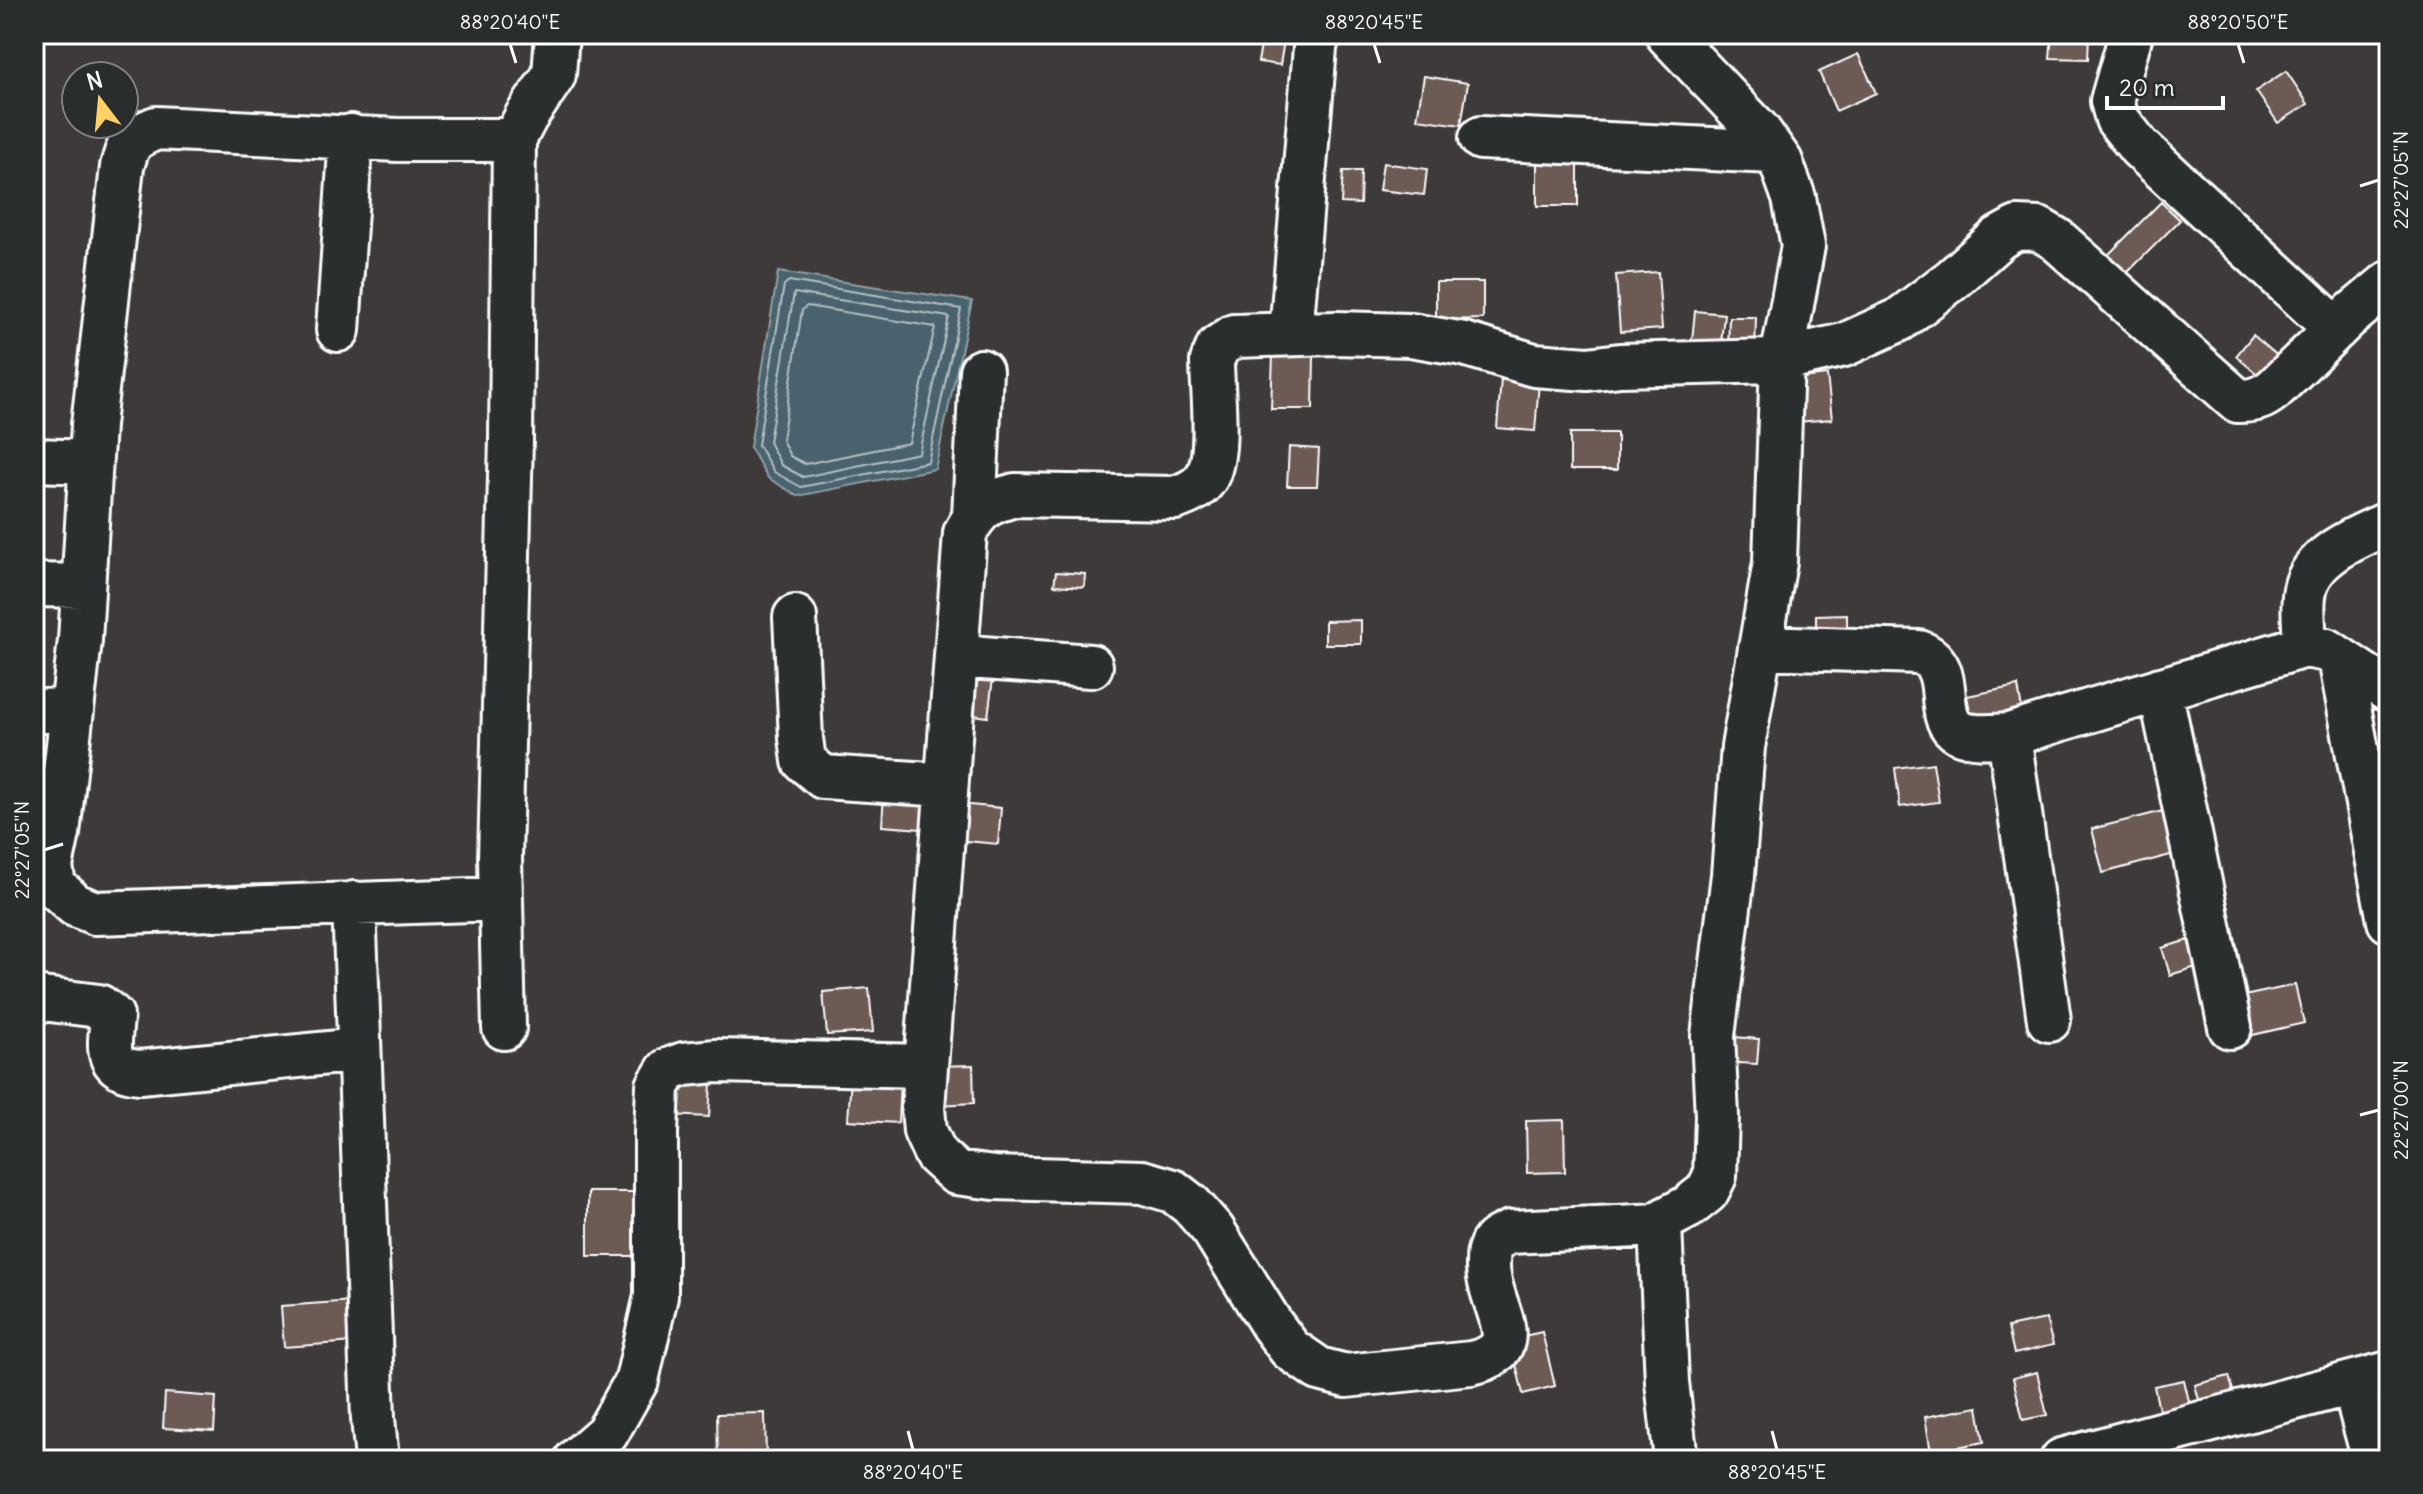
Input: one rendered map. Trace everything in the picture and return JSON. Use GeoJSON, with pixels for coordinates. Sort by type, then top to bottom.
{"type":"FeatureCollection","features":[{"type":"Feature","properties":{"kind":"street"},"geometry":{"type":"LineString","coordinates":[[504,1028],[500,858],[511,439],[514,140],[554,75],[557,34]]}},
{"type":"Feature","properties":{"kind":"street"},"geometry":{"type":"LineString","coordinates":[[1291,333],[1318,34]]}},
{"type":"Feature","properties":{"kind":"street"},"geometry":{"type":"LineString","coordinates":[[1667,34],[1759,131],[1781,162],[1794,198],[1803,246],[1782,359],[1775,562],[1743,747],[1733,875],[1713,1036],[1717,1116],[1715,1176],[1707,1192],[1660,1225],[1667,1382],[1676,1460]]}},
{"type":"Feature","properties":{"kind":"street"},"geometry":{"type":"LineString","coordinates":[[2131,34],[2112,101],[2117,119],[2139,147],[2336,329]]}},
{"type":"Feature","properties":{"kind":"street"},"geometry":{"type":"LineString","coordinates":[[501,899],[95,913],[75,905],[54,886],[46,833],[53,710],[80,640],[91,462],[120,182],[127,146],[139,135],[156,128],[398,140],[514,140]]}},
{"type":"Feature","properties":{"kind":"street"},"geometry":{"type":"LineString","coordinates":[[338,330],[351,136]]}},
{"type":"Feature","properties":{"kind":"street"},"geometry":{"type":"LineString","coordinates":[[1481,138],[1774,152]]}},
{"type":"Feature","properties":{"kind":"street"},"geometry":{"type":"LineString","coordinates":[[1660,1225],[1510,1232],[1494,1240],[1488,1253],[1488,1275],[1505,1338],[1499,1352],[1488,1360],[1471,1363],[1346,1376],[1319,1369],[1290,1349],[1213,1230],[1191,1205],[1173,1191],[1142,1182],[994,1178],[956,1173],[936,1155],[925,1131],[923,1108],[965,533],[974,516],[992,501],[1015,495],[1175,498],[1192,492],[1206,478],[1214,456],[1212,361],[1218,347],[1234,336],[1291,333],[1411,335],[1464,344],[1534,365],[1588,369],[1620,365],[1774,361],[1844,345],[1899,320],[1953,279],[1999,238],[2017,228],[2039,229],[2056,239],[2238,401],[2262,399],[2389,283]]}},
{"type":"Feature","properties":{"kind":"street"},"geometry":{"type":"LineString","coordinates":[[974,516],[981,371]]}},
{"type":"Feature","properties":{"kind":"street"},"geometry":{"type":"LineString","coordinates":[[34,460],[91,462]]}},
{"type":"Feature","properties":{"kind":"street"},"geometry":{"type":"LineString","coordinates":[[2389,523],[2330,555],[2311,571],[2304,592],[2389,921]]}},
{"type":"Feature","properties":{"kind":"street"},"geometry":{"type":"LineString","coordinates":[[34,585],[83,586]]}},
{"type":"Feature","properties":{"kind":"street"},"geometry":{"type":"LineString","coordinates":[[795,617],[804,761],[823,777],[946,785]]}},
{"type":"Feature","properties":{"kind":"street"},"geometry":{"type":"LineString","coordinates":[[1760,647],[1919,652],[1939,666],[1950,723],[1959,732],[1979,736],[2009,735],[2160,689],[2322,653],[2389,691]]}},
{"type":"Feature","properties":{"kind":"street"},"geometry":{"type":"LineString","coordinates":[[956,656],[1091,666]]}},
{"type":"Feature","properties":{"kind":"street"},"geometry":{"type":"LineString","coordinates":[[2160,689],[2230,1027]]}},
{"type":"Feature","properties":{"kind":"street"},"geometry":{"type":"LineString","coordinates":[[2009,735],[2049,1020]]}},
{"type":"Feature","properties":{"kind":"street"},"geometry":{"type":"LineString","coordinates":[[354,903],[377,1460]]}},
{"type":"Feature","properties":{"kind":"street"},"geometry":{"type":"LineString","coordinates":[[34,998],[99,1006],[108,1011],[112,1016],[112,1057],[116,1066],[126,1070],[140,1072],[359,1050]]}},
{"type":"Feature","properties":{"kind":"street"},"geometry":{"type":"LineString","coordinates":[[576,1460],[607,1433],[637,1380],[656,1296],[658,1086],[668,1070],[684,1064],[716,1061],[926,1066]]}},
{"type":"Feature","properties":{"kind":"street"},"geometry":{"type":"LineString","coordinates":[[2062,1460],[2371,1378],[2374,1460]]}},
{"type":"Feature","properties":{"kind":"water"},"geometry":{"type":"Polygon","coordinates":[[[778,272],[972,301],[935,469],[798,496],[768,478],[750,447],[778,272]]]}},
{"type":"Feature","properties":{"kind":"building"},"geometry":{"type":"Polygon","coordinates":[[[1263,34],[1285,35],[1280,65],[1258,62],[1263,34]]]}},
{"type":"Feature","properties":{"kind":"building"},"geometry":{"type":"Polygon","coordinates":[[[1750,34],[1795,34],[1751,40],[1750,34]]]}},
{"type":"Feature","properties":{"kind":"building"},"geometry":{"type":"Polygon","coordinates":[[[2052,34],[2089,34],[2088,59],[2050,58],[2052,34]]]}},
{"type":"Feature","properties":{"kind":"building"},"geometry":{"type":"Polygon","coordinates":[[[1858,54],[1876,93],[1836,111],[1819,72],[1858,54]]]}},
{"type":"Feature","properties":{"kind":"building"},"geometry":{"type":"Polygon","coordinates":[[[2286,71],[2308,104],[2278,123],[2256,91],[2286,71]]]}},
{"type":"Feature","properties":{"kind":"building"},"geometry":{"type":"Polygon","coordinates":[[[1424,76],[1468,83],[1461,125],[1417,119],[1424,76]]]}},
{"type":"Feature","properties":{"kind":"building"},"geometry":{"type":"Polygon","coordinates":[[[1537,156],[1578,156],[1578,206],[1537,206],[1537,156]]]}},
{"type":"Feature","properties":{"kind":"building"},"geometry":{"type":"Polygon","coordinates":[[[1383,163],[1427,169],[1424,195],[1379,190],[1383,163]]]}},
{"type":"Feature","properties":{"kind":"building"},"geometry":{"type":"Polygon","coordinates":[[[1343,171],[1361,171],[1360,204],[1341,203],[1343,171]]]}},
{"type":"Feature","properties":{"kind":"building"},"geometry":{"type":"Polygon","coordinates":[[[2161,202],[2180,220],[2118,282],[2099,264],[2161,202]]]}},
{"type":"Feature","properties":{"kind":"building"},"geometry":{"type":"Polygon","coordinates":[[[1658,272],[1662,329],[1620,332],[1616,275],[1658,272]]]}},
{"type":"Feature","properties":{"kind":"building"},"geometry":{"type":"Polygon","coordinates":[[[1436,282],[1483,282],[1483,319],[1436,320],[1436,282]]]}},
{"type":"Feature","properties":{"kind":"building"},"geometry":{"type":"Polygon","coordinates":[[[1695,311],[1724,314],[1720,353],[1691,350],[1695,311]]]}},
{"type":"Feature","properties":{"kind":"building"},"geometry":{"type":"Polygon","coordinates":[[[1729,317],[1756,317],[1755,352],[1728,351],[1729,317]]]}},
{"type":"Feature","properties":{"kind":"building"},"geometry":{"type":"Polygon","coordinates":[[[2253,335],[2280,358],[2263,379],[2236,356],[2253,335]]]}},
{"type":"Feature","properties":{"kind":"building"},"geometry":{"type":"Polygon","coordinates":[[[1273,355],[1314,356],[1313,409],[1271,409],[1273,355]]]}},
{"type":"Feature","properties":{"kind":"building"},"geometry":{"type":"Polygon","coordinates":[[[1827,375],[1832,419],[1797,422],[1793,379],[1827,375]]]}},
{"type":"Feature","properties":{"kind":"building"},"geometry":{"type":"Polygon","coordinates":[[[1501,379],[1539,382],[1535,431],[1497,428],[1501,379]]]}},
{"type":"Feature","properties":{"kind":"building"},"geometry":{"type":"Polygon","coordinates":[[[1570,433],[1617,433],[1617,470],[1570,470],[1570,433]]]}},
{"type":"Feature","properties":{"kind":"building"},"geometry":{"type":"Polygon","coordinates":[[[1289,447],[1319,449],[1317,486],[1287,486],[1289,447]]]}},
{"type":"Feature","properties":{"kind":"building"},"geometry":{"type":"Polygon","coordinates":[[[1056,572],[1085,574],[1084,587],[1054,585],[1056,572]]]}},
{"type":"Feature","properties":{"kind":"building"},"geometry":{"type":"Polygon","coordinates":[[[1847,614],[1847,647],[1816,647],[1816,615],[1847,614]]]}},
{"type":"Feature","properties":{"kind":"building"},"geometry":{"type":"Polygon","coordinates":[[[1361,620],[1361,644],[1325,644],[1325,621],[1361,620]]]}},
{"type":"Feature","properties":{"kind":"building"},"geometry":{"type":"Polygon","coordinates":[[[972,675],[993,678],[988,717],[966,714],[972,675]]]}},
{"type":"Feature","properties":{"kind":"building"},"geometry":{"type":"Polygon","coordinates":[[[2018,686],[2024,722],[1974,731],[1967,696],[2018,686]]]}},
{"type":"Feature","properties":{"kind":"building"},"geometry":{"type":"Polygon","coordinates":[[[1933,763],[1939,802],[1900,807],[1895,768],[1933,763]]]}},
{"type":"Feature","properties":{"kind":"building"},"geometry":{"type":"Polygon","coordinates":[[[884,792],[938,795],[935,830],[882,826],[884,792]]]}},
{"type":"Feature","properties":{"kind":"building"},"geometry":{"type":"Polygon","coordinates":[[[959,804],[1001,808],[998,844],[955,840],[959,804]]]}},
{"type":"Feature","properties":{"kind":"building"},"geometry":{"type":"Polygon","coordinates":[[[2167,810],[2178,853],[2103,873],[2092,829],[2167,810]]]}},
{"type":"Feature","properties":{"kind":"building"},"geometry":{"type":"Polygon","coordinates":[[[2188,940],[2196,967],[2170,975],[2162,948],[2188,940]]]}},
{"type":"Feature","properties":{"kind":"building"},"geometry":{"type":"Polygon","coordinates":[[[2295,985],[2304,1023],[2244,1037],[2235,998],[2295,985]]]}},
{"type":"Feature","properties":{"kind":"building"},"geometry":{"type":"Polygon","coordinates":[[[869,988],[873,1032],[827,1035],[823,992],[869,988]]]}},
{"type":"Feature","properties":{"kind":"building"},"geometry":{"type":"Polygon","coordinates":[[[1720,1036],[1759,1039],[1757,1064],[1718,1062],[1720,1036]]]}},
{"type":"Feature","properties":{"kind":"building"},"geometry":{"type":"Polygon","coordinates":[[[973,1065],[974,1103],[938,1105],[936,1066],[973,1065]]]}},
{"type":"Feature","properties":{"kind":"building"},"geometry":{"type":"Polygon","coordinates":[[[851,1078],[900,1081],[898,1123],[848,1120],[851,1078]]]}},
{"type":"Feature","properties":{"kind":"building"},"geometry":{"type":"Polygon","coordinates":[[[671,1081],[711,1083],[709,1117],[670,1115],[671,1081]]]}},
{"type":"Feature","properties":{"kind":"building"},"geometry":{"type":"Polygon","coordinates":[[[1564,1120],[1565,1172],[1527,1173],[1526,1121],[1564,1120]]]}},
{"type":"Feature","properties":{"kind":"building"},"geometry":{"type":"Polygon","coordinates":[[[588,1192],[643,1192],[642,1256],[588,1256],[588,1192]]]}},
{"type":"Feature","properties":{"kind":"building"},"geometry":{"type":"Polygon","coordinates":[[[353,1301],[355,1342],[284,1347],[281,1306],[353,1301]]]}},
{"type":"Feature","properties":{"kind":"building"},"geometry":{"type":"Polygon","coordinates":[[[2046,1319],[2053,1345],[2014,1354],[2008,1327],[2046,1319]]]}},
{"type":"Feature","properties":{"kind":"building"},"geometry":{"type":"Polygon","coordinates":[[[1542,1332],[1555,1386],[1523,1394],[1510,1339],[1542,1332]]]}},
{"type":"Feature","properties":{"kind":"building"},"geometry":{"type":"Polygon","coordinates":[[[2037,1372],[2047,1415],[2023,1420],[2013,1378],[2037,1372]]]}},
{"type":"Feature","properties":{"kind":"building"},"geometry":{"type":"Polygon","coordinates":[[[2229,1376],[2237,1405],[2203,1415],[2195,1385],[2229,1376]]]}},
{"type":"Feature","properties":{"kind":"building"},"geometry":{"type":"Polygon","coordinates":[[[2184,1380],[2193,1418],[2162,1425],[2154,1386],[2184,1380]]]}},
{"type":"Feature","properties":{"kind":"building"},"geometry":{"type":"Polygon","coordinates":[[[165,1393],[216,1397],[214,1431],[163,1428],[165,1393]]]}},
{"type":"Feature","properties":{"kind":"building"},"geometry":{"type":"Polygon","coordinates":[[[1978,1407],[1984,1442],[1931,1452],[1925,1417],[1978,1407]]]}},
{"type":"Feature","properties":{"kind":"building"},"geometry":{"type":"Polygon","coordinates":[[[765,1413],[766,1460],[718,1460],[717,1414],[765,1413]]]}},
{"type":"Feature","properties":{"kind":"building"},"geometry":{"type":"Polygon","coordinates":[[[2288,1454],[2290,1460],[2266,1460],[2288,1454]]]}}]}
